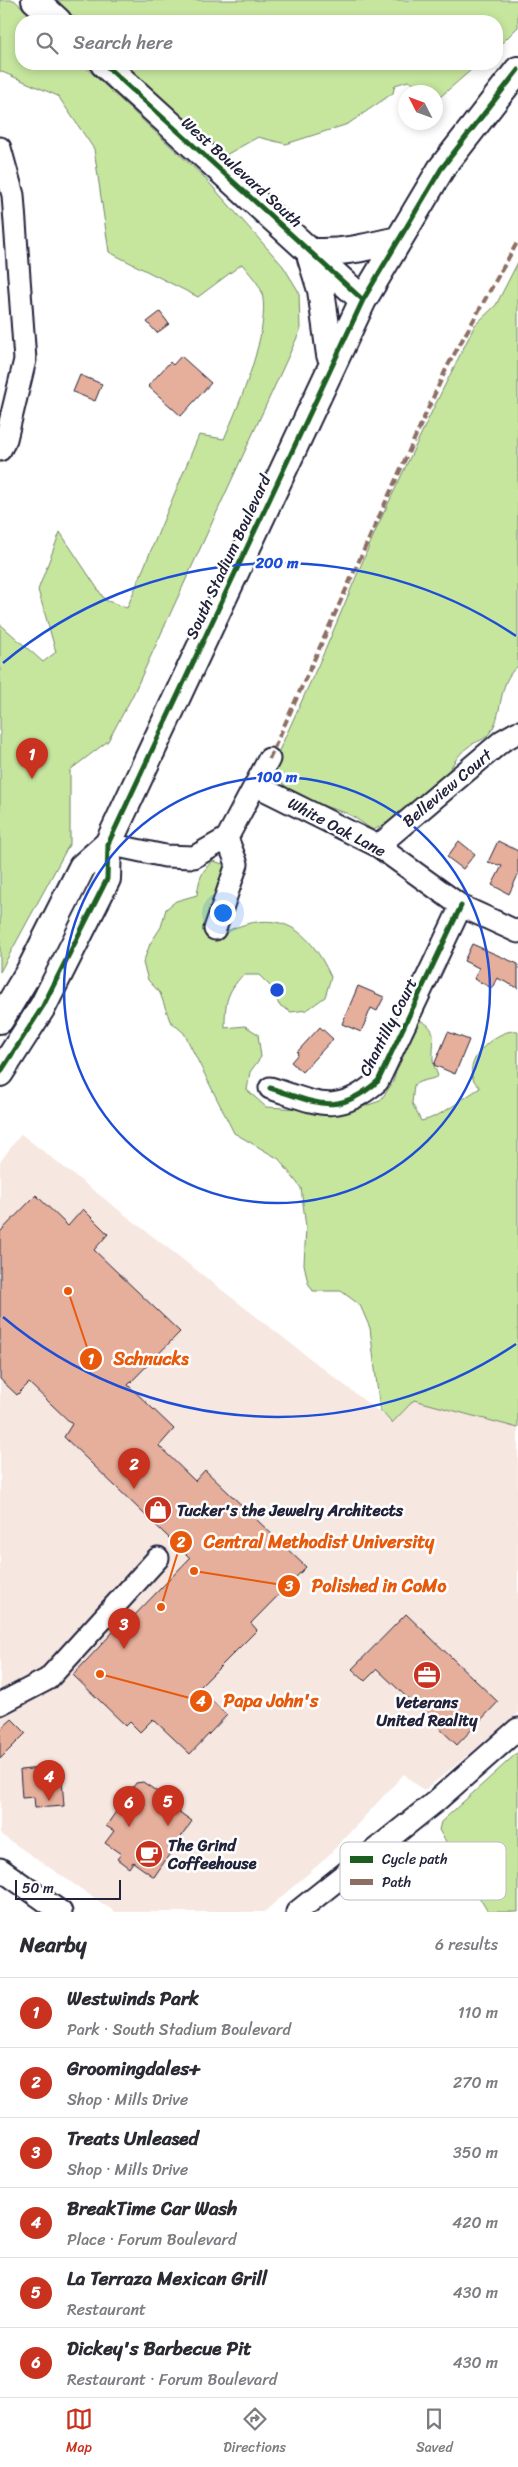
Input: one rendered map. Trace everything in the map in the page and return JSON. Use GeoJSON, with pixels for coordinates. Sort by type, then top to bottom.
{"type":"FeatureCollection","features":[{"type":"Feature","properties":{"kind":"main road"},"geometry":{"type":"LineString","coordinates":[[35,0],[51,15]]}},
{"type":"Feature","properties":{"kind":"main road","name":"West Boulevard South"},"geometry":{"type":"LineString","coordinates":[[111,70],[362,300]]}},
{"type":"Feature","properties":{"kind":"main road","name":"South Stadium Boulevard"},"geometry":{"type":"LineString","coordinates":[[0,1073],[43,1006],[106,879],[108,844],[362,300],[441,169],[518,70]]}},
{"type":"Feature","properties":{"kind":"main road"},"geometry":{"type":"LineString","coordinates":[[334,360],[330,355],[321,290],[312,258],[313,254],[316,252],[334,253],[360,249],[393,240],[397,242]]}},
{"type":"Feature","properties":{"kind":"main road"},"geometry":{"type":"LineString","coordinates":[[0,1020],[29,972],[82,867],[108,844]]}},
{"type":"Feature","properties":{"kind":"street"},"geometry":{"type":"LineString","coordinates":[[0,148],[13,194],[25,360],[6,438],[0,450]]}},
{"type":"Feature","properties":{"kind":"street","name":"Belleview Court"},"geometry":{"type":"LineString","coordinates":[[378,846],[502,741],[518,732]]}},
{"type":"Feature","properties":{"kind":"street"},"geometry":{"type":"LineString","coordinates":[[108,844],[166,856],[194,857],[227,838],[257,786],[269,759]]}},
{"type":"Feature","properties":{"kind":"street","name":"White Oak Lane"},"geometry":{"type":"LineString","coordinates":[[257,786],[378,846],[461,906],[518,932]]}},
{"type":"Feature","properties":{"kind":"street"},"geometry":{"type":"LineString","coordinates":[[215,929],[237,864],[227,838]]}},
{"type":"Feature","properties":{"kind":"street","name":"Chantilly Court"},"geometry":{"type":"LineString","coordinates":[[270,1088],[327,1105],[346,1102],[362,1095],[378,1081],[411,1016],[461,906]]}},
{"type":"Feature","properties":{"kind":"street"},"geometry":{"type":"LineString","coordinates":[[0,1704],[48,1679],[158,1558]]}},
{"type":"Feature","properties":{"kind":"street"},"geometry":{"type":"LineString","coordinates":[[385,1842],[435,1802],[518,1729]]}},
{"type":"Feature","properties":{"kind":"street"},"geometry":{"type":"LineString","coordinates":[[0,1869],[61,1912]]}},
{"type":"Feature","properties":{"kind":"street"},"geometry":{"type":"LineString","coordinates":[[297,1912],[340,1878]]}},
{"type":"Feature","properties":{"kind":"shaded area"},"geometry":{"type":"Polygon","coordinates":[[[21,1134],[392,1422],[414,1400],[518,1428],[518,1714],[424,1791],[404,1774],[325,1859],[264,1912],[115,1912],[0,1834],[0,1162],[21,1134]]]}},
{"type":"Feature","properties":{"kind":"green space"},"geometry":{"type":"Polygon","coordinates":[[[0,0],[14,0],[30,15],[15,15],[15,70],[88,70],[204,177],[283,266],[299,292],[300,331],[132,697],[108,741],[70,770],[70,843],[0,972],[0,624],[43,662],[56,652],[38,590],[60,532],[105,600],[127,608],[199,435],[224,439],[252,367],[262,327],[264,309],[261,289],[242,264],[198,297],[109,252],[94,149],[58,96],[0,71],[0,0]]]}},
{"type":"Feature","properties":{"kind":"green space"},"geometry":{"type":"Polygon","coordinates":[[[55,0],[518,0],[518,27],[503,42],[503,15],[71,15],[55,0]]]}},
{"type":"Feature","properties":{"kind":"green space"},"geometry":{"type":"Polygon","coordinates":[[[131,70],[471,70],[443,94],[443,85],[416,85],[408,81],[395,85],[393,93],[348,124],[286,144],[258,137],[224,156],[131,70]]]}},
{"type":"Feature","properties":{"kind":"green space"},"geometry":{"type":"Polygon","coordinates":[[[518,262],[518,666],[507,679],[497,718],[488,735],[464,750],[442,780],[419,801],[373,830],[346,813],[316,803],[294,793],[285,786],[278,778],[275,770],[277,755],[326,648],[378,525],[433,409],[475,325],[496,305],[518,262]]]}},
{"type":"Feature","properties":{"kind":"green space"},"geometry":{"type":"Polygon","coordinates":[[[213,861],[223,864],[226,876],[221,934],[240,926],[258,922],[273,922],[287,926],[300,933],[311,944],[322,959],[331,977],[325,997],[307,1010],[291,1012],[279,1005],[272,988],[259,975],[243,975],[230,993],[225,1012],[225,1028],[245,1026],[258,1034],[261,1057],[250,1072],[247,1090],[266,1107],[338,1111],[359,1108],[380,1101],[393,1082],[399,1061],[417,1019],[429,1026],[432,1031],[434,1041],[433,1062],[438,1076],[414,1085],[412,1103],[421,1121],[428,1119],[444,1112],[480,1088],[474,1080],[472,1071],[473,1062],[478,1054],[501,1034],[518,1031],[518,1428],[414,1400],[392,1423],[380,1410],[370,1328],[360,1305],[341,1291],[313,1291],[308,1283],[304,1264],[306,1227],[301,1188],[279,1159],[234,1133],[184,1033],[170,1021],[160,993],[148,980],[143,963],[150,944],[161,927],[166,909],[176,901],[197,895],[201,876],[213,861]]]}},
{"type":"Feature","properties":{"kind":"green space"},"geometry":{"type":"Polygon","coordinates":[[[518,1752],[518,1912],[488,1912],[481,1900],[506,1900],[506,1842],[446,1842],[439,1830],[441,1822],[518,1752]]]}},
{"type":"Feature","properties":{"kind":"building"},"geometry":{"type":"Polygon","coordinates":[[[160,312],[169,324],[157,333],[147,322],[160,312]]]}},
{"type":"Feature","properties":{"kind":"building"},"geometry":{"type":"Polygon","coordinates":[[[181,356],[211,383],[181,416],[148,386],[170,362],[173,365],[181,356]]]}},
{"type":"Feature","properties":{"kind":"building"},"geometry":{"type":"Polygon","coordinates":[[[80,375],[102,384],[95,401],[73,392],[80,375]]]}},
{"type":"Feature","properties":{"kind":"building"},"geometry":{"type":"Polygon","coordinates":[[[459,841],[475,854],[463,869],[447,857],[459,841]]]}},
{"type":"Feature","properties":{"kind":"building"},"geometry":{"type":"Polygon","coordinates":[[[498,841],[518,851],[518,875],[509,894],[492,885],[502,866],[488,862],[498,841]]]}},
{"type":"Feature","properties":{"kind":"building"},"geometry":{"type":"Polygon","coordinates":[[[472,944],[518,964],[518,988],[497,978],[492,988],[474,979],[479,968],[464,961],[472,944]]]}},
{"type":"Feature","properties":{"kind":"building"},"geometry":{"type":"Polygon","coordinates":[[[358,986],[384,997],[377,1011],[371,1008],[361,1032],[342,1024],[358,986]]]}},
{"type":"Feature","properties":{"kind":"building"},"geometry":{"type":"Polygon","coordinates":[[[320,1027],[333,1039],[302,1072],[291,1062],[298,1054],[297,1052],[320,1027]]]}},
{"type":"Feature","properties":{"kind":"building"},"geometry":{"type":"Polygon","coordinates":[[[448,1032],[469,1040],[455,1074],[434,1065],[448,1032]]]}},
{"type":"Feature","properties":{"kind":"building"},"geometry":{"type":"Polygon","coordinates":[[[36,1195],[68,1226],[83,1209],[108,1234],[94,1250],[180,1332],[128,1385],[174,1429],[159,1446],[195,1481],[205,1470],[306,1567],[251,1623],[257,1630],[199,1688],[227,1715],[190,1754],[153,1719],[140,1732],[130,1722],[126,1726],[73,1675],[127,1617],[130,1620],[190,1558],[64,1437],[72,1424],[29,1383],[17,1395],[0,1379],[0,1232],[36,1195]]]}},
{"type":"Feature","properties":{"kind":"building","name":"Veterans United Reality"},"geometry":{"type":"Polygon","coordinates":[[[406,1614],[498,1702],[457,1745],[377,1669],[365,1681],[352,1669],[406,1614]]]}},
{"type":"Feature","properties":{"kind":"building"},"geometry":{"type":"Polygon","coordinates":[[[12,1719],[26,1733],[0,1759],[0,1730],[12,1719]]]}},
{"type":"Feature","properties":{"kind":"building"},"geometry":{"type":"Polygon","coordinates":[[[61,1766],[64,1806],[35,1808],[34,1797],[22,1798],[20,1770],[61,1766]]]}},
{"type":"Feature","properties":{"kind":"building"},"geometry":{"type":"Polygon","coordinates":[[[143,1782],[171,1801],[168,1804],[192,1821],[154,1877],[133,1862],[129,1868],[117,1859],[121,1854],[105,1843],[114,1831],[106,1826],[136,1783],[143,1782]]]}},
{"type":"Feature","properties":{"kind":"marked path"},"geometry":{"type":"LineString","coordinates":[[269,759],[447,367],[518,241]]}},
{"type":"Feature","properties":{"kind":"cycle path"},"geometry":{"type":"LineString","coordinates":[[111,70],[363,300]]}},
{"type":"Feature","properties":{"kind":"cycle path"},"geometry":{"type":"LineString","coordinates":[[0,1073],[43,1006],[107,879],[108,844],[363,300],[441,169],[518,70]]}},
{"type":"Feature","properties":{"kind":"cycle path"},"geometry":{"type":"LineString","coordinates":[[270,1088],[326,1104],[350,1099],[364,1092],[378,1081],[461,906]]}},
{"type":"Feature","properties":{"kind":"place","name":"Westwinds Park"},"geometry":{"type":"Point","coordinates":[32,779]}},
{"type":"Feature","properties":{"kind":"place","name":"Schnucks"},"geometry":{"type":"Point","coordinates":[68,1291]}},
{"type":"Feature","properties":{"kind":"place","name":"Groomingdales+"},"geometry":{"type":"Point","coordinates":[134,1489]}},
{"type":"Feature","properties":{"kind":"place","name":"Tucker's the Jewelry Architects"},"geometry":{"type":"Point","coordinates":[158,1510]}},
{"type":"Feature","properties":{"kind":"place","name":"Polished in CoMo"},"geometry":{"type":"Point","coordinates":[194,1571]}},
{"type":"Feature","properties":{"kind":"place","name":"Central Methodist University"},"geometry":{"type":"Point","coordinates":[161,1607]}},
{"type":"Feature","properties":{"kind":"place","name":"Treats Unleased"},"geometry":{"type":"Point","coordinates":[124,1649]}},
{"type":"Feature","properties":{"kind":"place","name":"Papa John's"},"geometry":{"type":"Point","coordinates":[100,1674]}},
{"type":"Feature","properties":{"kind":"place","name":"Veterans United Reality"},"geometry":{"type":"Point","coordinates":[427,1675]}},
{"type":"Feature","properties":{"kind":"place","name":"BreakTime Car Wash"},"geometry":{"type":"Point","coordinates":[49,1801]}},
{"type":"Feature","properties":{"kind":"place","name":"La Terraza Mexican Grill"},"geometry":{"type":"Point","coordinates":[168,1826]}},
{"type":"Feature","properties":{"kind":"place","name":"Dickey's Barbecue Pit"},"geometry":{"type":"Point","coordinates":[129,1827]}},
{"type":"Feature","properties":{"kind":"place","name":"The Grind Coffeehouse"},"geometry":{"type":"Point","coordinates":[149,1854]}}]}
